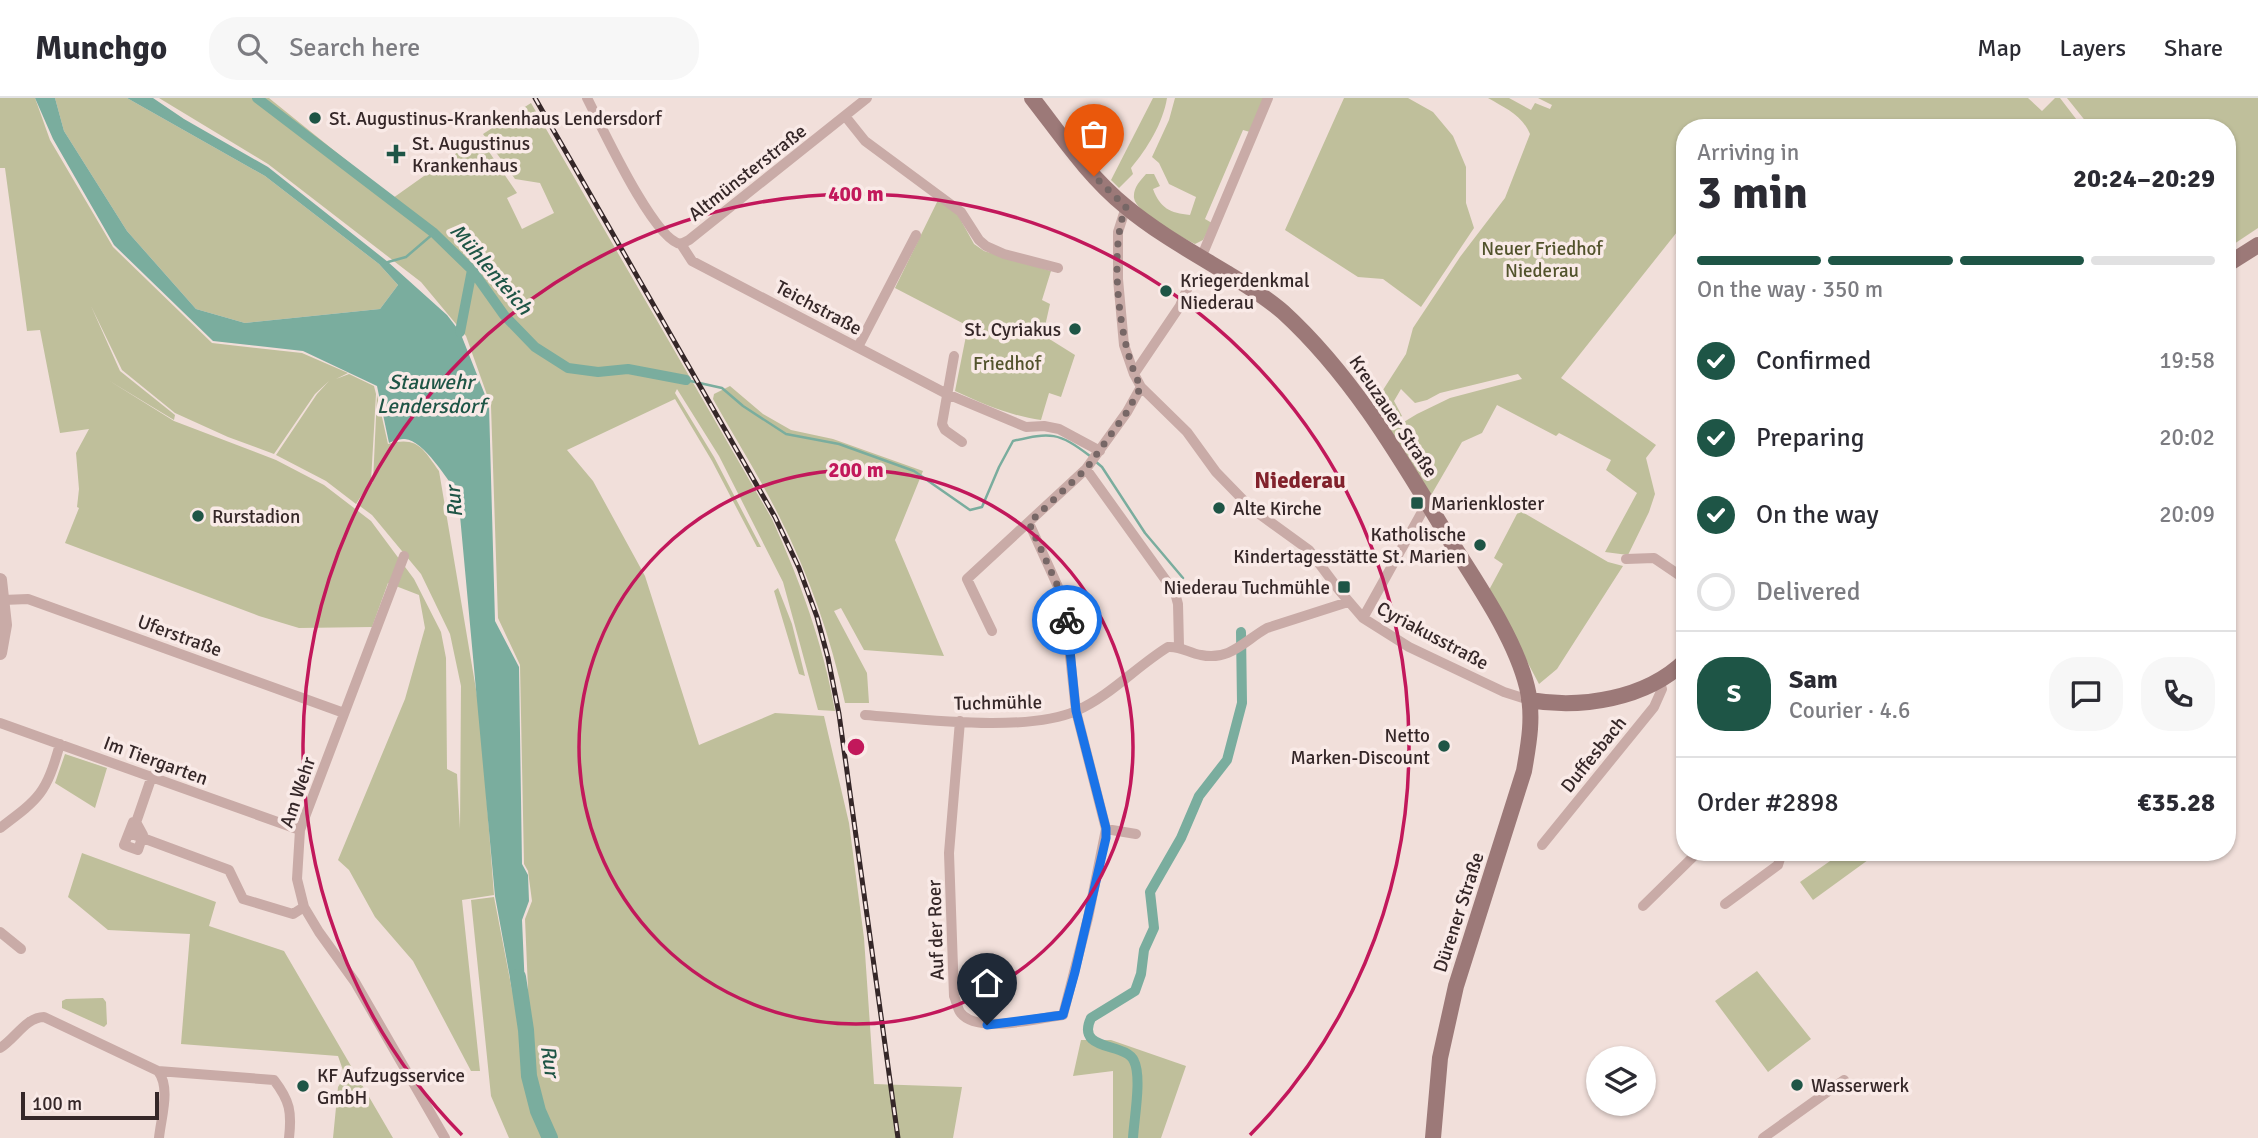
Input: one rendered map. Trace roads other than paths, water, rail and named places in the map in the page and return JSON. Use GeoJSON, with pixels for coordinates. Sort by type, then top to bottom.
{"type":"FeatureCollection","features":[{"type":"Feature","properties":{"kind":"main road","name":"Kreuzauer Straße"},"geometry":{"type":"LineString","coordinates":[[1032,98],[1092,173],[1126,207],[1261,295],[1282,311],[1320,348],[1348,382],[1427,503],[1504,630],[1527,685],[1529,700]]}},
{"type":"Feature","properties":{"kind":"main road"},"geometry":{"type":"LineString","coordinates":[[2236,259],[2258,245]]}},
{"type":"Feature","properties":{"kind":"main road"},"geometry":{"type":"LineString","coordinates":[[1529,700],[1549,703],[1611,698],[1638,691],[1659,681],[1676,668]]}},
{"type":"Feature","properties":{"kind":"main road","name":"Dürener Straße"},"geometry":{"type":"LineString","coordinates":[[1433,1138],[1436,1088],[1456,986],[1524,771],[1531,729],[1529,700]]}},
{"type":"Feature","properties":{"kind":"street","name":"Teichstraße"},"geometry":{"type":"LineString","coordinates":[[587,98],[630,183],[666,236],[674,243],[681,244],[692,261],[947,394],[1026,427],[1059,429],[1093,459],[1175,593],[1178,604],[1179,646]]}},
{"type":"Feature","properties":{"kind":"street","name":"Altmünsterstraße"},"geometry":{"type":"LineString","coordinates":[[681,244],[867,98]]}},
{"type":"Feature","properties":{"kind":"street"},"geometry":{"type":"LineString","coordinates":[[1201,258],[1268,98]]}},
{"type":"Feature","properties":{"kind":"street"},"geometry":{"type":"LineString","coordinates":[[845,116],[865,141],[961,212],[986,246],[1004,254],[1058,268]]}},
{"type":"Feature","properties":{"kind":"street","name":"Cyriakusstraße"},"geometry":{"type":"LineString","coordinates":[[1126,207],[1118,232],[1118,279],[1124,345],[1141,387],[1187,432],[1216,472],[1251,509],[1310,550],[1363,618],[1409,647],[1504,692],[1529,700]]}},
{"type":"Feature","properties":{"kind":"street"},"geometry":{"type":"LineString","coordinates":[[858,347],[916,235]]}},
{"type":"Feature","properties":{"kind":"street"},"geometry":{"type":"LineString","coordinates":[[1134,374],[1180,306],[1190,282]]}},
{"type":"Feature","properties":{"kind":"street"},"geometry":{"type":"LineString","coordinates":[[954,356],[942,424],[945,430],[962,442]]}},
{"type":"Feature","properties":{"kind":"street"},"geometry":{"type":"LineString","coordinates":[[992,631],[967,579],[1029,523],[1093,459],[1141,387]]}},
{"type":"Feature","properties":{"kind":"street"},"geometry":{"type":"LineString","coordinates":[[1363,618],[1427,503]]}},
{"type":"Feature","properties":{"kind":"street"},"geometry":{"type":"LineString","coordinates":[[1029,523],[1064,600],[1076,711],[1106,828],[1136,834]]}},
{"type":"Feature","properties":{"kind":"street","name":"Am Wehr"},"geometry":{"type":"LineString","coordinates":[[404,556],[300,830],[296,865],[304,907],[373,1011],[445,1138]]}},
{"type":"Feature","properties":{"kind":"street"},"geometry":{"type":"LineString","coordinates":[[1626,559],[1654,558],[1676,573]]}},
{"type":"Feature","properties":{"kind":"street"},"geometry":{"type":"LineString","coordinates":[[0,580],[5,631],[0,653]]}},
{"type":"Feature","properties":{"kind":"street","name":"Uferstraße"},"geometry":{"type":"LineString","coordinates":[[3,600],[28,599],[344,713]]}},
{"type":"Feature","properties":{"kind":"street"},"geometry":{"type":"LineString","coordinates":[[1179,646],[1197,655],[1222,656],[1240,648],[1267,628],[1348,602]]}},
{"type":"Feature","properties":{"kind":"street","name":"Tuchmühle"},"geometry":{"type":"LineString","coordinates":[[864,715],[960,721],[1034,721],[1057,717],[1076,711],[1098,699],[1154,656],[1168,647],[1179,646]]}},
{"type":"Feature","properties":{"kind":"street","name":"Duffesbach"},"geometry":{"type":"LineString","coordinates":[[1542,845],[1654,707],[1662,690],[1659,681]]}},
{"type":"Feature","properties":{"kind":"street","name":"Auf der Roer"},"geometry":{"type":"LineString","coordinates":[[960,721],[950,853],[954,996],[960,1012],[971,1021],[987,1025],[1063,1015],[1088,918],[1106,828]]}},
{"type":"Feature","properties":{"kind":"street","name":"Im Tiergarten"},"geometry":{"type":"LineString","coordinates":[[0,723],[300,830]]}},
{"type":"Feature","properties":{"kind":"street"},"geometry":{"type":"LineString","coordinates":[[0,828],[39,797],[52,772],[60,744]]}},
{"type":"Feature","properties":{"kind":"street"},"geometry":{"type":"LineString","coordinates":[[152,776],[132,834],[229,870],[243,899],[293,914],[304,907]]}},
{"type":"Feature","properties":{"kind":"street"},"geometry":{"type":"LineString","coordinates":[[1643,905],[1689,861]]}},
{"type":"Feature","properties":{"kind":"street"},"geometry":{"type":"LineString","coordinates":[[1725,904],[1778,865],[1779,861]]}},
{"type":"Feature","properties":{"kind":"street"},"geometry":{"type":"LineString","coordinates":[[0,932],[21,948]]}},
{"type":"Feature","properties":{"kind":"street"},"geometry":{"type":"LineString","coordinates":[[0,1048],[32,1020],[44,1017],[158,1071],[274,1080],[286,1096],[291,1116],[289,1138]]}},
{"type":"Feature","properties":{"kind":"street"},"geometry":{"type":"LineString","coordinates":[[158,1071],[164,1081],[165,1091],[159,1138]]}},
{"type":"Feature","properties":{"kind":"street"},"geometry":{"type":"LineString","coordinates":[[1763,1138],[1844,1080]]}},
{"type":"Feature","properties":{"kind":"water","name":"Stauwehr Lendersdorf"},"geometry":{"type":"Polygon","coordinates":[[[35,98],[55,98],[64,131],[127,231],[196,309],[245,323],[380,309],[398,285],[379,264],[265,176],[127,98],[153,98],[268,167],[388,262],[447,315],[460,332],[489,405],[495,621],[519,667],[522,864],[528,875],[529,901],[522,920],[525,989],[522,998],[512,989],[495,896],[458,494],[420,446],[405,439],[389,443],[377,386],[303,351],[213,341],[114,245],[53,139],[35,98]]]}},
{"type":"Feature","properties":{"kind":"waterway","name":"Mühlenteich"},"geometry":{"type":"LineString","coordinates":[[257,98],[434,233],[472,270],[504,315],[535,347],[568,368],[598,372],[628,369],[686,380]]}},
{"type":"Feature","properties":{"kind":"waterway"},"geometry":{"type":"LineString","coordinates":[[388,262],[406,257],[434,233]]}},
{"type":"Feature","properties":{"kind":"waterway"},"geometry":{"type":"LineString","coordinates":[[460,332],[472,270]]}},
{"type":"Feature","properties":{"kind":"waterway"},"geometry":{"type":"LineString","coordinates":[[686,380],[722,388],[743,406],[786,434],[839,444],[914,471],[970,510],[982,507],[1013,441],[1054,436],[1070,442],[1090,456]]}},
{"type":"Feature","properties":{"kind":"waterway"},"geometry":{"type":"LineString","coordinates":[[1095,461],[1102,467],[1145,533],[1183,578]]}},
{"type":"Feature","properties":{"kind":"waterway"},"geometry":{"type":"LineString","coordinates":[[1133,1138],[1137,1087],[1134,1061],[1122,1051],[1095,1042],[1088,1029],[1091,1018],[1135,991],[1141,974],[1144,950],[1154,928],[1150,892],[1181,838],[1199,796],[1227,760],[1242,703],[1241,632]]}},
{"type":"Feature","properties":{"kind":"waterway","name":"Rur"},"geometry":{"type":"LineString","coordinates":[[518,977],[529,1076],[538,1111],[550,1138]]}},
{"type":"Feature","properties":{"kind":"railway"},"geometry":{"type":"LineString","coordinates":[[535,98],[775,517],[799,568],[817,617],[839,714],[898,1138]]}},
{"type":"Feature","properties":{"kind":"place","name":"St. Augustinus-Krankenhaus Lendersdorf"},"geometry":{"type":"Point","coordinates":[315,118]}},
{"type":"Feature","properties":{"kind":"place","name":"St. Augustinus Krankenhaus"},"geometry":{"type":"Point","coordinates":[396,154]}},
{"type":"Feature","properties":{"kind":"place","name":"Kriegerdenkmal Niederau"},"geometry":{"type":"Point","coordinates":[1166,291]}},
{"type":"Feature","properties":{"kind":"place","name":"St. Cyriakus"},"geometry":{"type":"Point","coordinates":[1075,329]}},
{"type":"Feature","properties":{"kind":"place","name":"Marienkloster"},"geometry":{"type":"Point","coordinates":[1417,503]}},
{"type":"Feature","properties":{"kind":"place","name":"Alte Kirche"},"geometry":{"type":"Point","coordinates":[1219,508]}},
{"type":"Feature","properties":{"kind":"place","name":"Rurstadion"},"geometry":{"type":"Point","coordinates":[198,516]}},
{"type":"Feature","properties":{"kind":"place","name":"Katholische Kindertagesstätte St. Marien"},"geometry":{"type":"Point","coordinates":[1480,545]}},
{"type":"Feature","properties":{"kind":"place","name":"Niederau Tuchmühle"},"geometry":{"type":"Point","coordinates":[1344,587]}},
{"type":"Feature","properties":{"kind":"place","name":"Netto Marken-Discount"},"geometry":{"type":"Point","coordinates":[1444,746]}},
{"type":"Feature","properties":{"kind":"place","name":"Wasserwerk"},"geometry":{"type":"Point","coordinates":[1797,1085]}},
{"type":"Feature","properties":{"kind":"place","name":"KF Aufzugsservice GmbH"},"geometry":{"type":"Point","coordinates":[303,1086]}},
{"type":"Feature","properties":{"kind":"district","name":"Niederau"},"geometry":{"type":"Point","coordinates":[1300,480]}},
{"type":"Feature","properties":{"kind":"park label","name":"Neuer Friedhof Niederau"},"geometry":{"type":"Point","coordinates":[1542,259]}},
{"type":"Feature","properties":{"kind":"park label","name":"Friedhof"},"geometry":{"type":"Point","coordinates":[1007,363]}}]}
